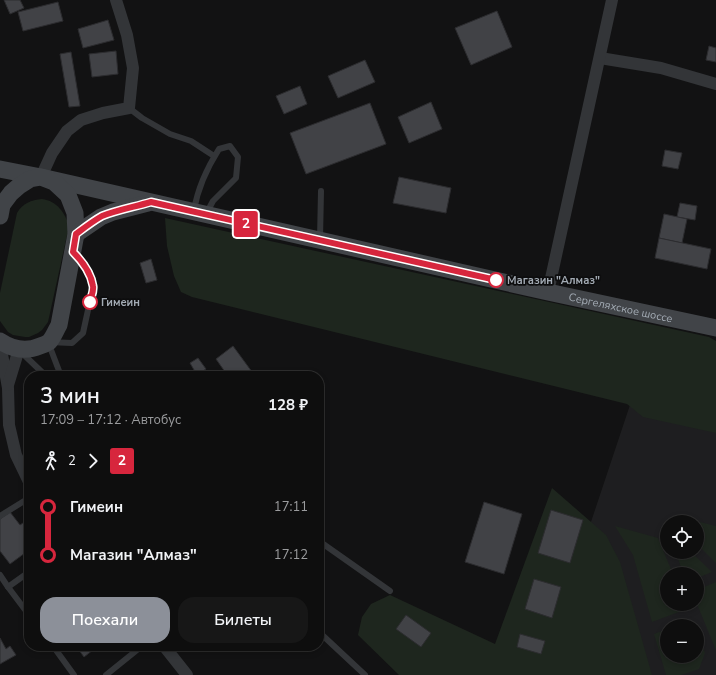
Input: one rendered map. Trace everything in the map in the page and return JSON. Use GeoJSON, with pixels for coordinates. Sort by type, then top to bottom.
{"type":"FeatureCollection","features":[{"type":"Feature","properties":{"kind":"main road","name":"Сергеляхское шоссе"},"geometry":{"type":"LineString","coordinates":[[0,170],[41,177],[199,214],[716,328]]}},
{"type":"Feature","properties":{"kind":"main road","name":"Сергеляхское шоссе"},"geometry":{"type":"LineString","coordinates":[[41,177],[54,182],[68,196],[75,213],[76,234],[59,325],[48,342]]}},
{"type":"Feature","properties":{"kind":"main road"},"geometry":{"type":"LineString","coordinates":[[1,207],[11,193],[19,186],[30,179],[41,177]]}},
{"type":"Feature","properties":{"kind":"main road","name":"Сергеляхское шоссе"},"geometry":{"type":"LineString","coordinates":[[76,234],[101,217],[113,212],[151,202]]}},
{"type":"Feature","properties":{"kind":"main road"},"geometry":{"type":"LineString","coordinates":[[0,341],[4,344],[19,349],[36,348],[48,342]]}},
{"type":"Feature","properties":{"kind":"street"},"geometry":{"type":"LineString","coordinates":[[41,177],[52,153],[67,131],[81,120],[103,113],[129,108],[133,68],[127,35],[116,0]]}},
{"type":"Feature","properties":{"kind":"street"},"geometry":{"type":"LineString","coordinates":[[548,292],[612,0]]}},
{"type":"Feature","properties":{"kind":"street"},"geometry":{"type":"LineString","coordinates":[[600,58],[661,68],[716,84]]}},
{"type":"Feature","properties":{"kind":"street"},"geometry":{"type":"LineString","coordinates":[[8,388],[19,349]]}},
{"type":"Feature","properties":{"kind":"street"},"geometry":{"type":"LineString","coordinates":[[0,351],[2,354],[8,388],[9,425],[16,455],[24,472]]}},
{"type":"Feature","properties":{"kind":"street"},"geometry":{"type":"LineString","coordinates":[[168,651],[187,675]]}},
{"type":"Feature","properties":{"kind":"lane"},"geometry":{"type":"LineString","coordinates":[[129,108],[142,118],[170,134],[191,141],[214,156]]}},
{"type":"Feature","properties":{"kind":"lane"},"geometry":{"type":"LineString","coordinates":[[230,146],[238,157],[236,178],[199,214],[197,194],[207,170],[219,149],[230,146]]}},
{"type":"Feature","properties":{"kind":"lane"},"geometry":{"type":"LineString","coordinates":[[320,241],[321,191]]}},
{"type":"Feature","properties":{"kind":"lane"},"geometry":{"type":"LineString","coordinates":[[59,371],[48,342],[72,343],[83,333],[93,287],[89,274],[81,260],[73,252]]}},
{"type":"Feature","properties":{"kind":"lane"},"geometry":{"type":"LineString","coordinates":[[19,349],[41,371]]}},
{"type":"Feature","properties":{"kind":"lane"},"geometry":{"type":"LineString","coordinates":[[0,516],[24,501]]}},
{"type":"Feature","properties":{"kind":"lane"},"geometry":{"type":"LineString","coordinates":[[324,545],[390,591]]}},
{"type":"Feature","properties":{"kind":"lane"},"geometry":{"type":"LineString","coordinates":[[0,576],[24,608]]}},
{"type":"Feature","properties":{"kind":"lane"},"geometry":{"type":"LineString","coordinates":[[8,587],[24,576]]}},
{"type":"Feature","properties":{"kind":"lane"},"geometry":{"type":"LineString","coordinates":[[324,637],[365,675]]}},
{"type":"Feature","properties":{"kind":"lane"},"geometry":{"type":"LineString","coordinates":[[56,651],[74,675]]}},
{"type":"Feature","properties":{"kind":"lane"},"geometry":{"type":"LineString","coordinates":[[106,675],[136,651]]}},
{"type":"Feature","properties":{"kind":"shaded area"},"geometry":{"type":"Polygon","coordinates":[[[42,199],[52,202],[60,208],[69,226],[48,322],[42,330],[29,337],[13,335],[8,332],[0,321],[0,293],[17,213],[28,203],[34,200],[42,199]]]}},
{"type":"Feature","properties":{"kind":"shaded area"},"geometry":{"type":"Polygon","coordinates":[[[165,218],[709,337],[716,341],[716,433],[643,417],[627,404],[192,297],[181,292],[174,276],[167,246],[165,218]]]}},
{"type":"Feature","properties":{"kind":"shaded area"},"geometry":{"type":"Polygon","coordinates":[[[630,405],[716,424],[716,675],[540,675],[630,405]]]}},
{"type":"Feature","properties":{"kind":"shaded area"},"geometry":{"type":"Polygon","coordinates":[[[552,488],[606,535],[620,562],[652,675],[399,675],[358,635],[362,617],[371,604],[390,595],[495,644],[552,488]]]}},
{"type":"Feature","properties":{"kind":"shaded area"},"geometry":{"type":"Polygon","coordinates":[[[704,523],[716,526],[716,563],[704,551],[704,523]]]}},
{"type":"Feature","properties":{"kind":"shaded area"},"geometry":{"type":"Polygon","coordinates":[[[615,526],[658,538],[660,543],[660,559],[667,559],[670,567],[660,567],[660,611],[682,611],[652,622],[633,555],[615,526]]]}},
{"type":"Feature","properties":{"kind":"shaded area"},"geometry":{"type":"Polygon","coordinates":[[[678,559],[698,559],[712,572],[704,575],[704,567],[681,567],[678,559]]]}},
{"type":"Feature","properties":{"kind":"shaded area"},"geometry":{"type":"Polygon","coordinates":[[[716,582],[716,649],[700,611],[704,611],[704,587],[716,582]]]}},
{"type":"Feature","properties":{"kind":"shaded area"},"geometry":{"type":"Polygon","coordinates":[[[660,632],[660,654],[654,634],[660,632]]]}},
{"type":"Feature","properties":{"kind":"shaded area"},"geometry":{"type":"Polygon","coordinates":[[[662,663],[701,663],[699,669],[681,675],[666,675],[662,663]]]}},
{"type":"Feature","properties":{"kind":"building"},"geometry":{"type":"Polygon","coordinates":[[[4,0],[20,0],[24,8],[10,14],[4,0]]]}},
{"type":"Feature","properties":{"kind":"building"},"geometry":{"type":"Polygon","coordinates":[[[58,2],[63,21],[23,31],[18,12],[58,2]]]}},
{"type":"Feature","properties":{"kind":"building"},"geometry":{"type":"Polygon","coordinates":[[[497,11],[512,47],[471,65],[455,28],[497,11]]]}},
{"type":"Feature","properties":{"kind":"building"},"geometry":{"type":"Polygon","coordinates":[[[108,20],[114,40],[83,48],[78,29],[108,20]]]}},
{"type":"Feature","properties":{"kind":"building"},"geometry":{"type":"Polygon","coordinates":[[[709,46],[716,48],[716,62],[706,60],[709,46]]]}},
{"type":"Feature","properties":{"kind":"building"},"geometry":{"type":"Polygon","coordinates":[[[116,51],[118,74],[92,77],[89,54],[116,51]]]}},
{"type":"Feature","properties":{"kind":"building"},"geometry":{"type":"Polygon","coordinates":[[[71,52],[80,106],[69,107],[60,54],[71,52]]]}},
{"type":"Feature","properties":{"kind":"building"},"geometry":{"type":"Polygon","coordinates":[[[365,60],[375,82],[338,98],[328,76],[365,60]]]}},
{"type":"Feature","properties":{"kind":"building"},"geometry":{"type":"Polygon","coordinates":[[[300,86],[307,104],[284,114],[276,96],[300,86]]]}},
{"type":"Feature","properties":{"kind":"building"},"geometry":{"type":"Polygon","coordinates":[[[431,102],[442,129],[409,143],[398,117],[431,102]]]}},
{"type":"Feature","properties":{"kind":"building"},"geometry":{"type":"Polygon","coordinates":[[[370,103],[386,144],[306,174],[290,133],[370,103]]]}},
{"type":"Feature","properties":{"kind":"building"},"geometry":{"type":"Polygon","coordinates":[[[665,150],[682,153],[678,169],[662,166],[665,150]]]}},
{"type":"Feature","properties":{"kind":"building"},"geometry":{"type":"Polygon","coordinates":[[[399,177],[451,188],[446,213],[393,203],[399,177]]]}},
{"type":"Feature","properties":{"kind":"building"},"geometry":{"type":"Polygon","coordinates":[[[680,203],[697,206],[695,220],[677,217],[680,203]]]}},
{"type":"Feature","properties":{"kind":"building"},"geometry":{"type":"Polygon","coordinates":[[[664,214],[687,219],[682,243],[659,238],[664,214]]]}},
{"type":"Feature","properties":{"kind":"building"},"geometry":{"type":"Polygon","coordinates":[[[659,238],[711,249],[707,269],[655,258],[659,238]]]}},
{"type":"Feature","properties":{"kind":"building"},"geometry":{"type":"Polygon","coordinates":[[[151,259],[157,280],[146,283],[140,263],[151,259]]]}},
{"type":"Feature","properties":{"kind":"building"},"geometry":{"type":"Polygon","coordinates":[[[233,346],[251,371],[224,371],[216,359],[233,346]]]}},
{"type":"Feature","properties":{"kind":"building"},"geometry":{"type":"Polygon","coordinates":[[[198,358],[206,369],[203,371],[195,371],[190,363],[198,358]]]}},
{"type":"Feature","properties":{"kind":"building"},"geometry":{"type":"Polygon","coordinates":[[[484,502],[522,514],[504,574],[465,562],[484,502]]]}},
{"type":"Feature","properties":{"kind":"building"},"geometry":{"type":"Polygon","coordinates":[[[551,510],[583,520],[570,563],[538,553],[551,510]]]}},
{"type":"Feature","properties":{"kind":"building"},"geometry":{"type":"Polygon","coordinates":[[[10,512],[20,525],[23,523],[24,524],[24,554],[10,564],[0,551],[0,519],[10,512]]]}},
{"type":"Feature","properties":{"kind":"building"},"geometry":{"type":"Polygon","coordinates":[[[534,579],[561,587],[552,618],[525,609],[534,579]]]}},
{"type":"Feature","properties":{"kind":"building"},"geometry":{"type":"Polygon","coordinates":[[[406,615],[431,633],[421,647],[396,629],[406,615]]]}},
{"type":"Feature","properties":{"kind":"building"},"geometry":{"type":"Polygon","coordinates":[[[520,634],[545,641],[541,654],[517,647],[520,634]]]}},
{"type":"Feature","properties":{"kind":"building"},"geometry":{"type":"Polygon","coordinates":[[[0,638],[6,649],[10,646],[16,655],[0,664],[0,638]]]}},
{"type":"Feature","properties":{"kind":"building"},"geometry":{"type":"Polygon","coordinates":[[[80,651],[92,651],[84,657],[80,651]]]}},
{"type":"Feature","properties":{"kind":"bus line","name":"2"},"geometry":{"type":"LineString","coordinates":[[90,302],[93,287],[89,274],[81,260],[73,252],[76,234],[101,217],[113,212],[151,202],[496,280]]}},
{"type":"Feature","properties":{"kind":"place","name":"Магазин \"Алмаз\""},"geometry":{"type":"Point","coordinates":[496,280]}},
{"type":"Feature","properties":{"kind":"place","name":"Гимеин"},"geometry":{"type":"Point","coordinates":[90,302]}}]}
